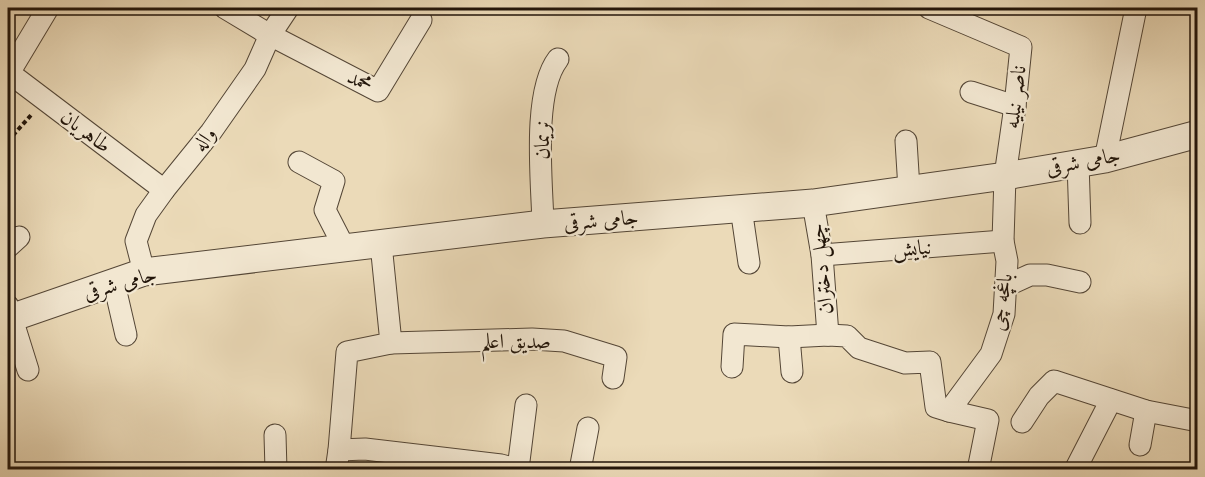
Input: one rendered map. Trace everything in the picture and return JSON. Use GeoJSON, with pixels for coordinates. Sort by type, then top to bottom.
{"type":"FeatureCollection","features":[{"type":"Feature","properties":{"kind":"street"},"geometry":{"type":"LineString","coordinates":[[8,72],[48,8]]}},
{"type":"Feature","properties":{"kind":"street"},"geometry":{"type":"LineString","coordinates":[[225,8],[270,35]]}},
{"type":"Feature","properties":{"kind":"street","name":"واله"},"geometry":{"type":"LineString","coordinates":[[144,272],[136,241],[146,215],[211,132],[255,69],[270,35],[288,8]]}},
{"type":"Feature","properties":{"kind":"street","name":"ناصر نیلیه"},"geometry":{"type":"LineString","coordinates":[[929,8],[1021,47],[1016,106],[1005,176]]}},
{"type":"Feature","properties":{"kind":"street"},"geometry":{"type":"LineString","coordinates":[[1105,159],[1136,8]]}},
{"type":"Feature","properties":{"kind":"street","name":"محمد"},"geometry":{"type":"LineString","coordinates":[[270,35],[378,91],[421,20]]}},
{"type":"Feature","properties":{"kind":"street","name":"نریمان"},"geometry":{"type":"LineString","coordinates":[[543,224],[541,142],[548,65]]}},
{"type":"Feature","properties":{"kind":"street","name":"طاهریان"},"geometry":{"type":"LineString","coordinates":[[8,72],[164,190]]}},
{"type":"Feature","properties":{"kind":"street"},"geometry":{"type":"LineString","coordinates":[[971,92],[1016,106]]}},
{"type":"Feature","properties":{"kind":"street","name":"جامی شرقی"},"geometry":{"type":"LineString","coordinates":[[9,314],[144,272],[543,224],[813,203],[1005,176],[1105,159],[1197,134]]}},
{"type":"Feature","properties":{"kind":"street"},"geometry":{"type":"LineString","coordinates":[[906,141],[909,189]]}},
{"type":"Feature","properties":{"kind":"street"},"geometry":{"type":"LineString","coordinates":[[299,162],[334,181],[325,210],[344,247]]}},
{"type":"Feature","properties":{"kind":"street"},"geometry":{"type":"LineString","coordinates":[[1078,163],[1080,223]]}},
{"type":"Feature","properties":{"kind":"street","name":"باغچه چی"},"geometry":{"type":"LineString","coordinates":[[949,411],[991,354],[1004,314],[1007,261],[1003,241],[1005,176]]}},
{"type":"Feature","properties":{"kind":"street","name":"چهل دختران"},"geometry":{"type":"LineString","coordinates":[[813,203],[822,255],[828,335]]}},
{"type":"Feature","properties":{"kind":"street"},"geometry":{"type":"LineString","coordinates":[[741,208],[749,263]]}},
{"type":"Feature","properties":{"kind":"street","name":"نیایش"},"geometry":{"type":"LineString","coordinates":[[822,255],[1003,241]]}},
{"type":"Feature","properties":{"kind":"street"},"geometry":{"type":"LineString","coordinates":[[381,244],[391,343]]}},
{"type":"Feature","properties":{"kind":"street"},"geometry":{"type":"LineString","coordinates":[[1006,286],[1030,274],[1080,282]]}},
{"type":"Feature","properties":{"kind":"street"},"geometry":{"type":"LineString","coordinates":[[114,283],[126,334]]}},
{"type":"Feature","properties":{"kind":"street"},"geometry":{"type":"LineString","coordinates":[[9,314],[28,370]]}},
{"type":"Feature","properties":{"kind":"street"},"geometry":{"type":"LineString","coordinates":[[732,367],[734,334],[789,337],[847,336],[860,348],[905,363],[930,362],[936,407],[988,420],[978,470]]}},
{"type":"Feature","properties":{"kind":"street"},"geometry":{"type":"LineString","coordinates":[[789,337],[792,372]]}},
{"type":"Feature","properties":{"kind":"street","name":"صدیق اعلم"},"geometry":{"type":"LineString","coordinates":[[338,460],[347,352],[391,343],[532,339],[564,341],[616,357],[613,378]]}},
{"type":"Feature","properties":{"kind":"street"},"geometry":{"type":"LineString","coordinates":[[1022,422],[1040,396],[1054,381],[1146,411],[1197,421]]}},
{"type":"Feature","properties":{"kind":"street"},"geometry":{"type":"LineString","coordinates":[[1075,470],[1111,400]]}},
{"type":"Feature","properties":{"kind":"street"},"geometry":{"type":"LineString","coordinates":[[338,460],[365,449],[519,469],[526,405]]}},
{"type":"Feature","properties":{"kind":"street"},"geometry":{"type":"LineString","coordinates":[[1140,445],[1146,411]]}},
{"type":"Feature","properties":{"kind":"street"},"geometry":{"type":"LineString","coordinates":[[580,470],[588,428]]}},
{"type":"Feature","properties":{"kind":"street"},"geometry":{"type":"LineString","coordinates":[[275,435],[276,470]]}},
{"type":"Feature","properties":{"kind":"path"},"geometry":{"type":"LineString","coordinates":[[8,141],[44,99]]}}]}
